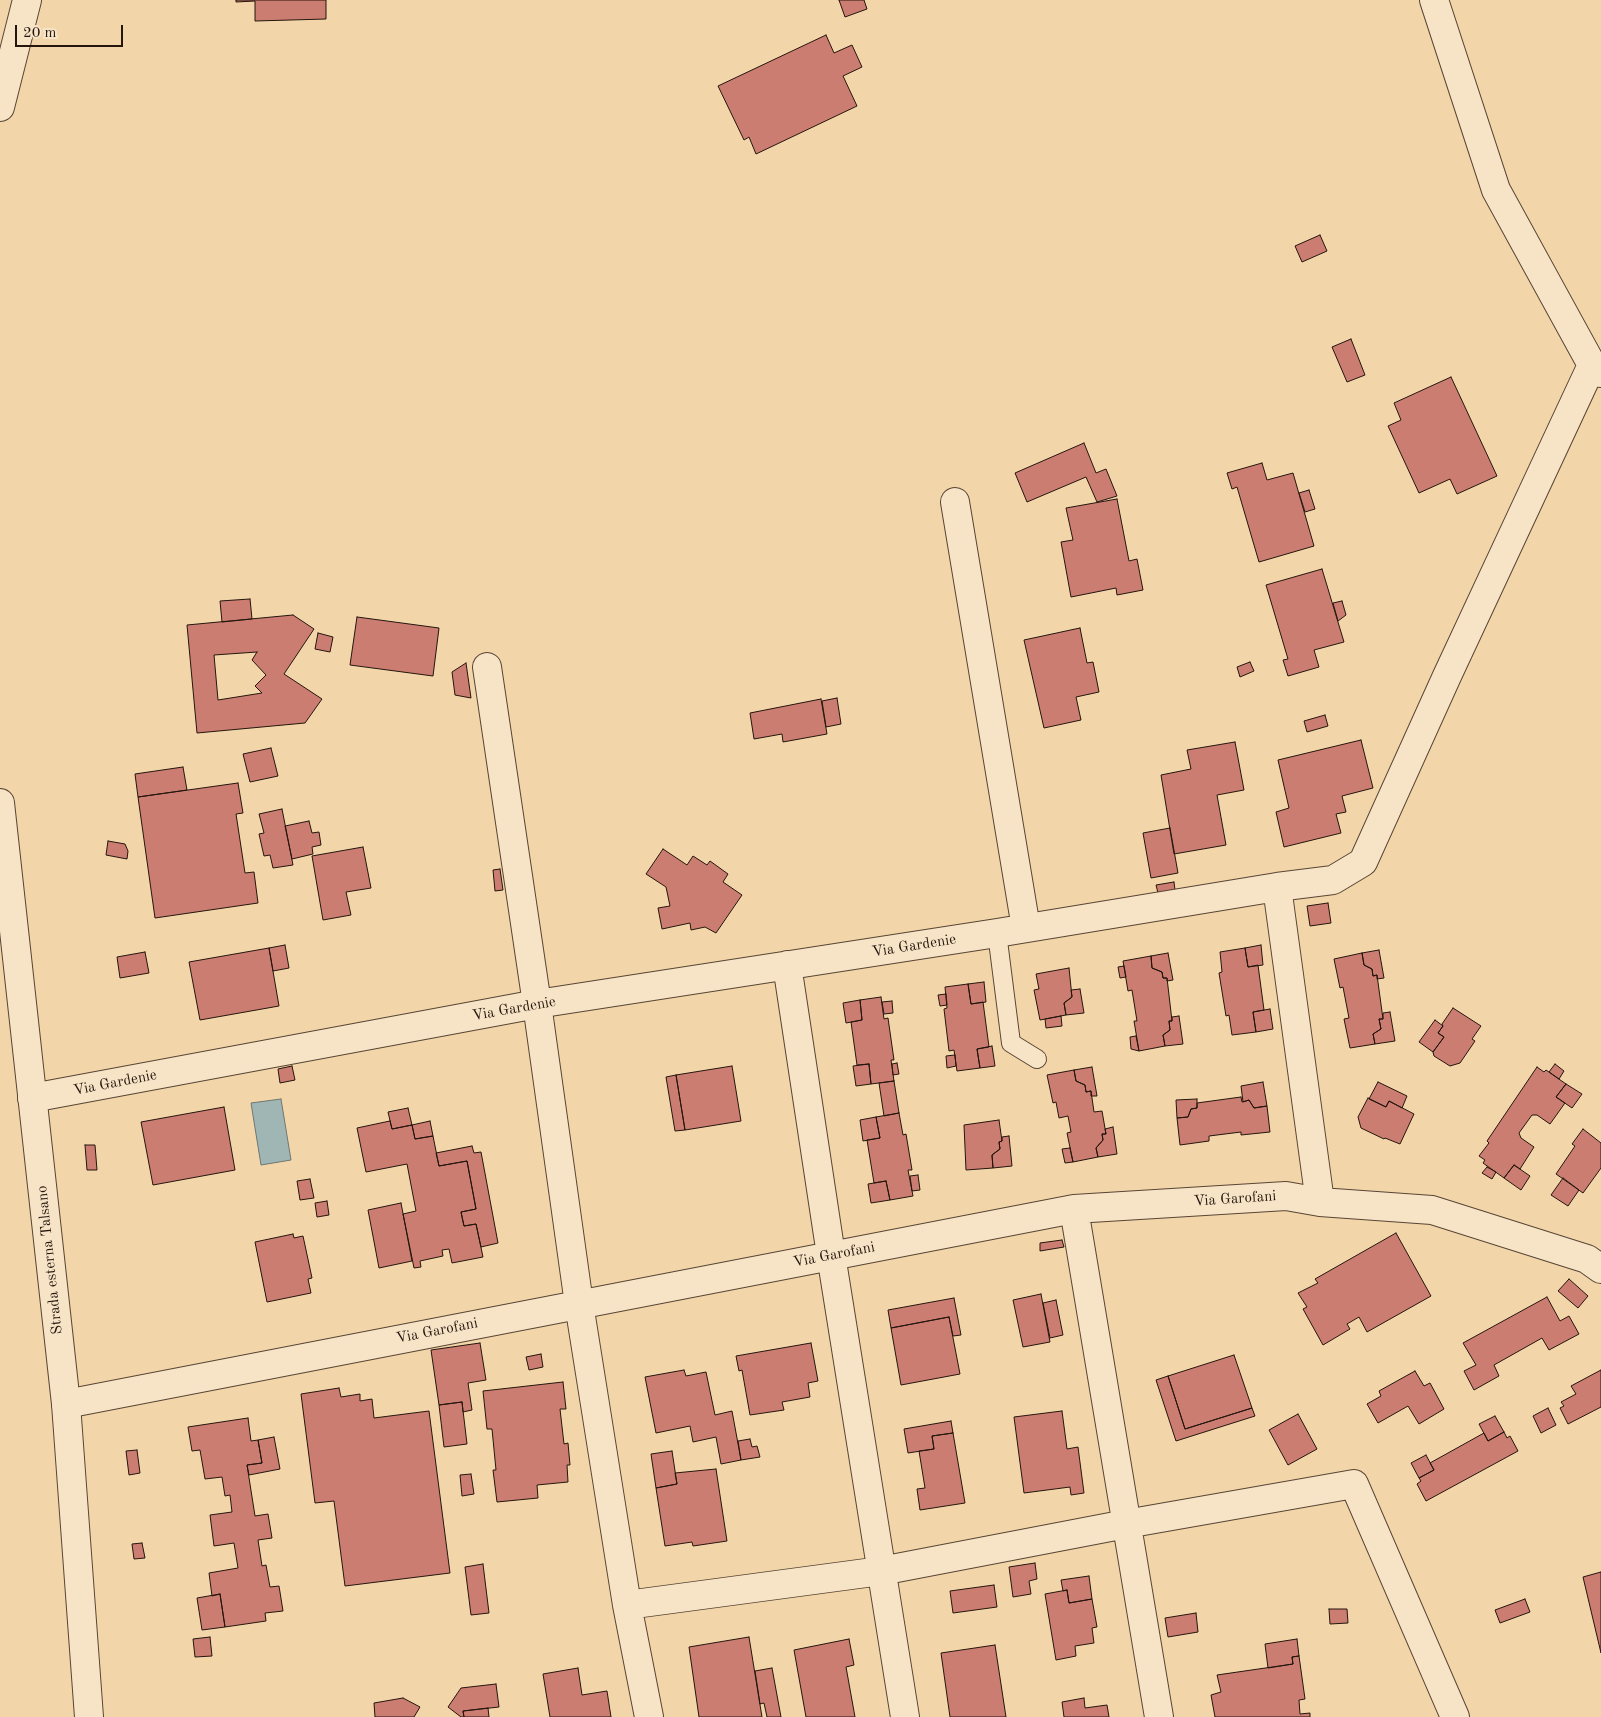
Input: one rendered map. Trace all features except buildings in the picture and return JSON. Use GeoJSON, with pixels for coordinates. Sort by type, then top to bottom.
{"type":"FeatureCollection","features":[{"type":"Feature","properties":{"kind":"street"},"geometry":{"type":"LineString","coordinates":[[0,107],[27,0]]}},
{"type":"Feature","properties":{"kind":"street"},"geometry":{"type":"LineString","coordinates":[[1434,0],[1496,190],[1597,369]]}},
{"type":"Feature","properties":{"kind":"street","name":"Via Gardenie"},"geometry":{"type":"LineString","coordinates":[[32,1098],[537,1004],[997,933],[1277,887],[1333,880],[1363,862],[1447,676],[1597,369]]}},
{"type":"Feature","properties":{"kind":"street"},"geometry":{"type":"LineString","coordinates":[[955,502],[1026,928]]}},
{"type":"Feature","properties":{"kind":"street"},"geometry":{"type":"LineString","coordinates":[[487,667],[579,1304],[627,1605],[648,1717]]}},
{"type":"Feature","properties":{"kind":"street","name":"Strada esterna Talsano"},"geometry":{"type":"LineString","coordinates":[[0,803],[66,1404],[89,1717]]}},
{"type":"Feature","properties":{"kind":"street"},"geometry":{"type":"LineString","coordinates":[[1277,887],[1320,1202]]}},
{"type":"Feature","properties":{"kind":"street"},"geometry":{"type":"LineString","coordinates":[[787,965],[905,1717]]}},
{"type":"Feature","properties":{"kind":"street","name":"Via Garofani"},"geometry":{"type":"LineString","coordinates":[[66,1404],[1074,1209],[1286,1196],[1320,1202],[1432,1210],[1586,1259],[1601,1269]]}},
{"type":"Feature","properties":{"kind":"street"},"geometry":{"type":"LineString","coordinates":[[1074,1209],[1159,1717]]}},
{"type":"Feature","properties":{"kind":"street"},"geometry":{"type":"LineString","coordinates":[[627,1605],[881,1572],[1126,1524],[1354,1484],[1455,1717]]}},
{"type":"Feature","properties":{"kind":"lane"},"geometry":{"type":"LineString","coordinates":[[997,933],[1011,1043],[1037,1060]]}},
{"type":"Feature","properties":{"kind":"water"},"geometry":{"type":"Polygon","coordinates":[[[281,1099],[291,1160],[261,1165],[251,1103],[281,1099]]]}}]}
